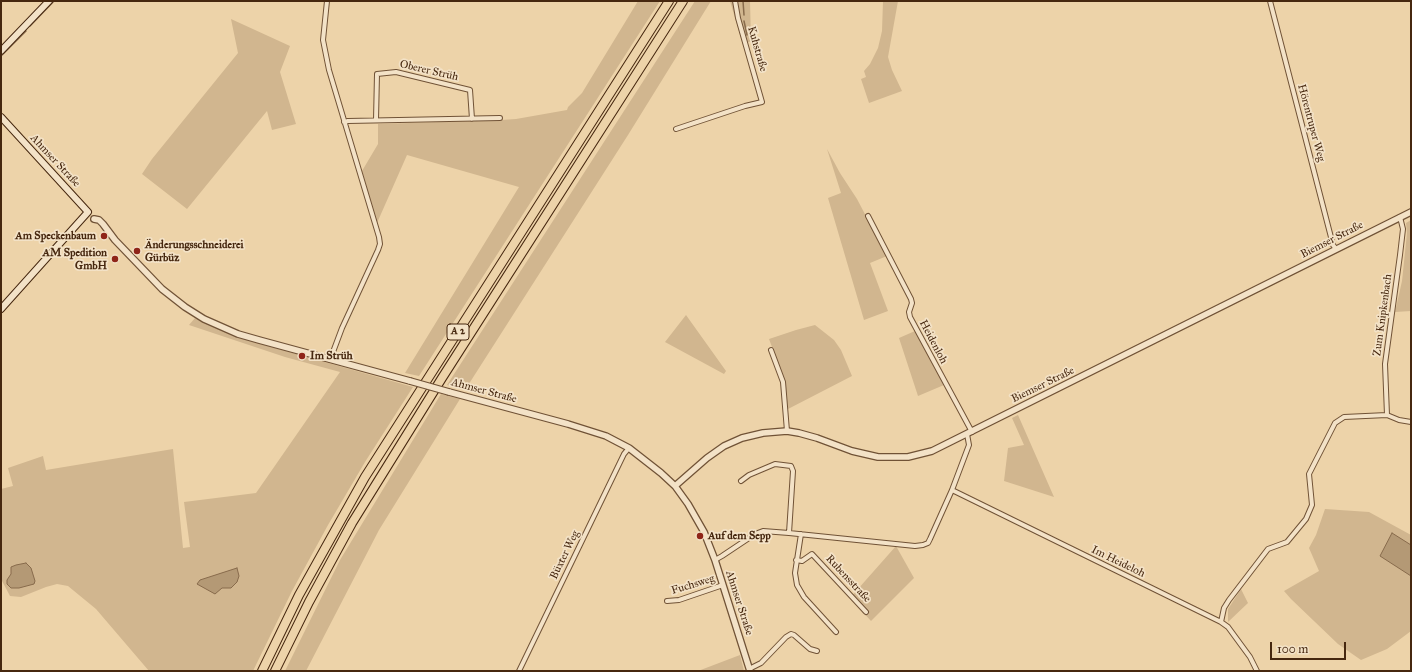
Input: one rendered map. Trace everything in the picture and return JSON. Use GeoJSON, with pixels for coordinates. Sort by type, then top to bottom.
{"type":"FeatureCollection","features":[{"type":"Feature","properties":{"kind":"highway","name":"A 2"},"geometry":{"type":"LineString","coordinates":[[262,671],[299,595],[365,477],[669,1]]}},
{"type":"Feature","properties":{"kind":"highway","name":"A 2"},"geometry":{"type":"LineString","coordinates":[[275,671],[309,602],[352,522],[442,378],[683,1]]}},
{"type":"Feature","properties":{"kind":"main road"},"geometry":{"type":"LineString","coordinates":[[1,51],[49,1]]}},
{"type":"Feature","properties":{"kind":"main road","name":"Ahmser Straße"},"geometry":{"type":"LineString","coordinates":[[1,117],[88,212]]}},
{"type":"Feature","properties":{"kind":"main road"},"geometry":{"type":"LineString","coordinates":[[1,309],[88,212]]}},
{"type":"Feature","properties":{"kind":"street"},"geometry":{"type":"LineString","coordinates":[[327,1],[324,32],[325,53],[328,70],[380,244],[342,328],[330,360]]}},
{"type":"Feature","properties":{"kind":"street","name":"Kuhstraße"},"geometry":{"type":"LineString","coordinates":[[676,129],[745,106],[762,102],[738,18],[735,1]]}},
{"type":"Feature","properties":{"kind":"street","name":"Hörentruper Weg"},"geometry":{"type":"LineString","coordinates":[[1270,1],[1333,245],[1336,249]]}},
{"type":"Feature","properties":{"kind":"street","name":"Oberer Strüh"},"geometry":{"type":"LineString","coordinates":[[376,120],[377,74],[396,72],[470,90],[472,119]]}},
{"type":"Feature","properties":{"kind":"street"},"geometry":{"type":"LineString","coordinates":[[344,122],[348,120],[500,118]]}},
{"type":"Feature","properties":{"kind":"street","name":"Ahmser Straße"},"geometry":{"type":"LineString","coordinates":[[88,212],[96,223],[111,235],[162,289],[185,307],[204,319],[238,334],[586,429],[606,436],[629,448],[651,463],[675,486],[697,518],[715,560],[750,670]]}},
{"type":"Feature","properties":{"kind":"street","name":"Biemser Straße"},"geometry":{"type":"LineString","coordinates":[[675,486],[706,458],[733,441],[775,431],[817,438],[865,455],[893,458],[908,457],[932,451],[1411,212]]}},
{"type":"Feature","properties":{"kind":"street","name":"Heidenloh"},"geometry":{"type":"LineString","coordinates":[[868,216],[911,299],[912,303],[909,312],[910,318],[969,433]]}},
{"type":"Feature","properties":{"kind":"street","name":"Zum Knipkenbach"},"geometry":{"type":"LineString","coordinates":[[1387,415],[1385,364],[1403,229],[1400,218]]}},
{"type":"Feature","properties":{"kind":"street"},"geometry":{"type":"LineString","coordinates":[[771,350],[783,382],[787,432]]}},
{"type":"Feature","properties":{"kind":"street"},"geometry":{"type":"LineString","coordinates":[[1221,622],[1224,608],[1229,600],[1268,549],[1287,542],[1306,519],[1312,504],[1309,474],[1335,424],[1344,417],[1387,415],[1399,420],[1411,422]]}},
{"type":"Feature","properties":{"kind":"street"},"geometry":{"type":"LineString","coordinates":[[715,560],[755,534],[764,531],[915,546],[928,543],[952,490],[969,444],[969,433]]}},
{"type":"Feature","properties":{"kind":"street","name":"Büxter Weg"},"geometry":{"type":"LineString","coordinates":[[519,671],[624,454],[629,448]]}},
{"type":"Feature","properties":{"kind":"street"},"geometry":{"type":"LineString","coordinates":[[741,481],[749,475],[776,464],[791,466],[793,471],[789,533]]}},
{"type":"Feature","properties":{"kind":"street","name":"Im Heideloh"},"geometry":{"type":"LineString","coordinates":[[952,490],[1221,622],[1228,627],[1250,657],[1257,671]]}},
{"type":"Feature","properties":{"kind":"street"},"geometry":{"type":"LineString","coordinates":[[801,534],[796,560],[795,579],[799,591],[836,632]]}},
{"type":"Feature","properties":{"kind":"street","name":"Rubensstraße"},"geometry":{"type":"LineString","coordinates":[[796,560],[802,561],[812,554],[866,612]]}},
{"type":"Feature","properties":{"kind":"street","name":"Fuchsweg"},"geometry":{"type":"LineString","coordinates":[[668,601],[679,600],[723,585]]}},
{"type":"Feature","properties":{"kind":"street"},"geometry":{"type":"LineString","coordinates":[[750,670],[761,663],[786,637],[791,634],[810,649],[817,651]]}},
{"type":"Feature","properties":{"kind":"shaded area"},"geometry":{"type":"Polygon","coordinates":[[[638,1],[660,1],[419,376],[405,373],[519,187],[407,155],[377,223],[362,171],[378,144],[378,124],[516,119],[567,110],[568,107],[582,93],[638,1]]]}},
{"type":"Feature","properties":{"kind":"shaded area"},"geometry":{"type":"Polygon","coordinates":[[[695,1],[711,1],[628,135],[465,390],[447,385],[695,1]]]}},
{"type":"Feature","properties":{"kind":"shaded area"},"geometry":{"type":"Polygon","coordinates":[[[730,1],[750,1],[751,41],[743,45],[730,1]]]}},
{"type":"Feature","properties":{"kind":"shaded area"},"geometry":{"type":"Polygon","coordinates":[[[883,1],[898,1],[888,57],[892,70],[902,91],[869,103],[861,79],[866,77],[864,71],[870,64],[878,48],[882,31],[883,1]]]}},
{"type":"Feature","properties":{"kind":"shaded area"},"geometry":{"type":"Polygon","coordinates":[[[231,19],[290,46],[280,72],[296,124],[272,130],[267,111],[187,209],[142,174],[152,159],[238,53],[231,19]]]}},
{"type":"Feature","properties":{"kind":"shaded area"},"geometry":{"type":"Polygon","coordinates":[[[827,149],[840,173],[857,199],[887,256],[870,263],[888,311],[864,320],[828,198],[841,193],[827,149]]]}},
{"type":"Feature","properties":{"kind":"shaded area"},"geometry":{"type":"Polygon","coordinates":[[[1411,220],[1411,311],[1395,312],[1402,281],[1407,233],[1406,223],[1411,220]]]}},
{"type":"Feature","properties":{"kind":"shaded area"},"geometry":{"type":"Polygon","coordinates":[[[686,315],[726,371],[724,374],[665,342],[686,315]]]}},
{"type":"Feature","properties":{"kind":"shaded area"},"geometry":{"type":"Polygon","coordinates":[[[195,318],[233,336],[413,387],[365,462],[328,525],[292,591],[253,671],[149,671],[96,609],[68,586],[57,584],[21,597],[10,596],[1,579],[1,489],[13,486],[8,468],[43,456],[46,470],[173,449],[183,548],[190,547],[184,502],[256,493],[340,372],[285,357],[189,325],[195,318]]]}},
{"type":"Feature","properties":{"kind":"shaded area"},"geometry":{"type":"Polygon","coordinates":[[[815,325],[834,340],[841,350],[852,376],[788,409],[784,379],[769,339],[815,325]]]}},
{"type":"Feature","properties":{"kind":"shaded area"},"geometry":{"type":"Polygon","coordinates":[[[915,331],[944,385],[918,396],[899,338],[915,331]]]}},
{"type":"Feature","properties":{"kind":"shaded area"},"geometry":{"type":"Polygon","coordinates":[[[441,394],[460,399],[379,530],[306,671],[285,671],[340,560],[441,394]]]}},
{"type":"Feature","properties":{"kind":"shaded area"},"geometry":{"type":"Polygon","coordinates":[[[1018,415],[1054,497],[1004,481],[1008,448],[1024,445],[1012,418],[1018,415]]]}},
{"type":"Feature","properties":{"kind":"shaded area"},"geometry":{"type":"Polygon","coordinates":[[[1325,509],[1369,512],[1411,535],[1411,631],[1387,649],[1361,660],[1338,644],[1284,591],[1319,571],[1309,548],[1316,535],[1325,509]]]}},
{"type":"Feature","properties":{"kind":"shaded area"},"geometry":{"type":"Polygon","coordinates":[[[1392,533],[1411,545],[1411,576],[1380,556],[1392,533]]]}},
{"type":"Feature","properties":{"kind":"shaded area"},"geometry":{"type":"Polygon","coordinates":[[[896,546],[914,578],[871,621],[850,598],[896,546]]]}},
{"type":"Feature","properties":{"kind":"shaded area"},"geometry":{"type":"Polygon","coordinates":[[[26,563],[31,568],[35,581],[34,584],[19,588],[11,588],[7,584],[7,580],[11,574],[11,567],[26,563]]]}},
{"type":"Feature","properties":{"kind":"shaded area"},"geometry":{"type":"Polygon","coordinates":[[[237,568],[239,576],[237,582],[231,588],[222,588],[215,594],[197,584],[200,580],[237,568]]]}},
{"type":"Feature","properties":{"kind":"shaded area"},"geometry":{"type":"Polygon","coordinates":[[[1241,589],[1248,603],[1228,622],[1228,609],[1241,589]]]}},
{"type":"Feature","properties":{"kind":"shaded area"},"geometry":{"type":"Polygon","coordinates":[[[740,655],[744,671],[698,671],[740,655]]]}},
{"type":"Feature","properties":{"kind":"waterway"},"geometry":{"type":"LineString","coordinates":[[30,26],[54,1]]}},
{"type":"Feature","properties":{"kind":"waterway"},"geometry":{"type":"LineString","coordinates":[[743,1],[744,15]]}},
{"type":"Feature","properties":{"kind":"waterway"},"geometry":{"type":"LineString","coordinates":[[744,21],[747,35]]}},
{"type":"Feature","properties":{"kind":"waterway"},"geometry":{"type":"LineString","coordinates":[[1,56],[26,31]]}},
{"type":"Feature","properties":{"kind":"place","name":"Am Speckenbaum"},"geometry":{"type":"Point","coordinates":[104,236]}},
{"type":"Feature","properties":{"kind":"place","name":"Änderungsschneiderei Gürbüz"},"geometry":{"type":"Point","coordinates":[137,251]}},
{"type":"Feature","properties":{"kind":"place","name":"AM Spedition GmbH"},"geometry":{"type":"Point","coordinates":[115,259]}},
{"type":"Feature","properties":{"kind":"place","name":"Im Strüh"},"geometry":{"type":"Point","coordinates":[302,356]}},
{"type":"Feature","properties":{"kind":"place","name":"Auf dem Sepp"},"geometry":{"type":"Point","coordinates":[700,536]}}]}
